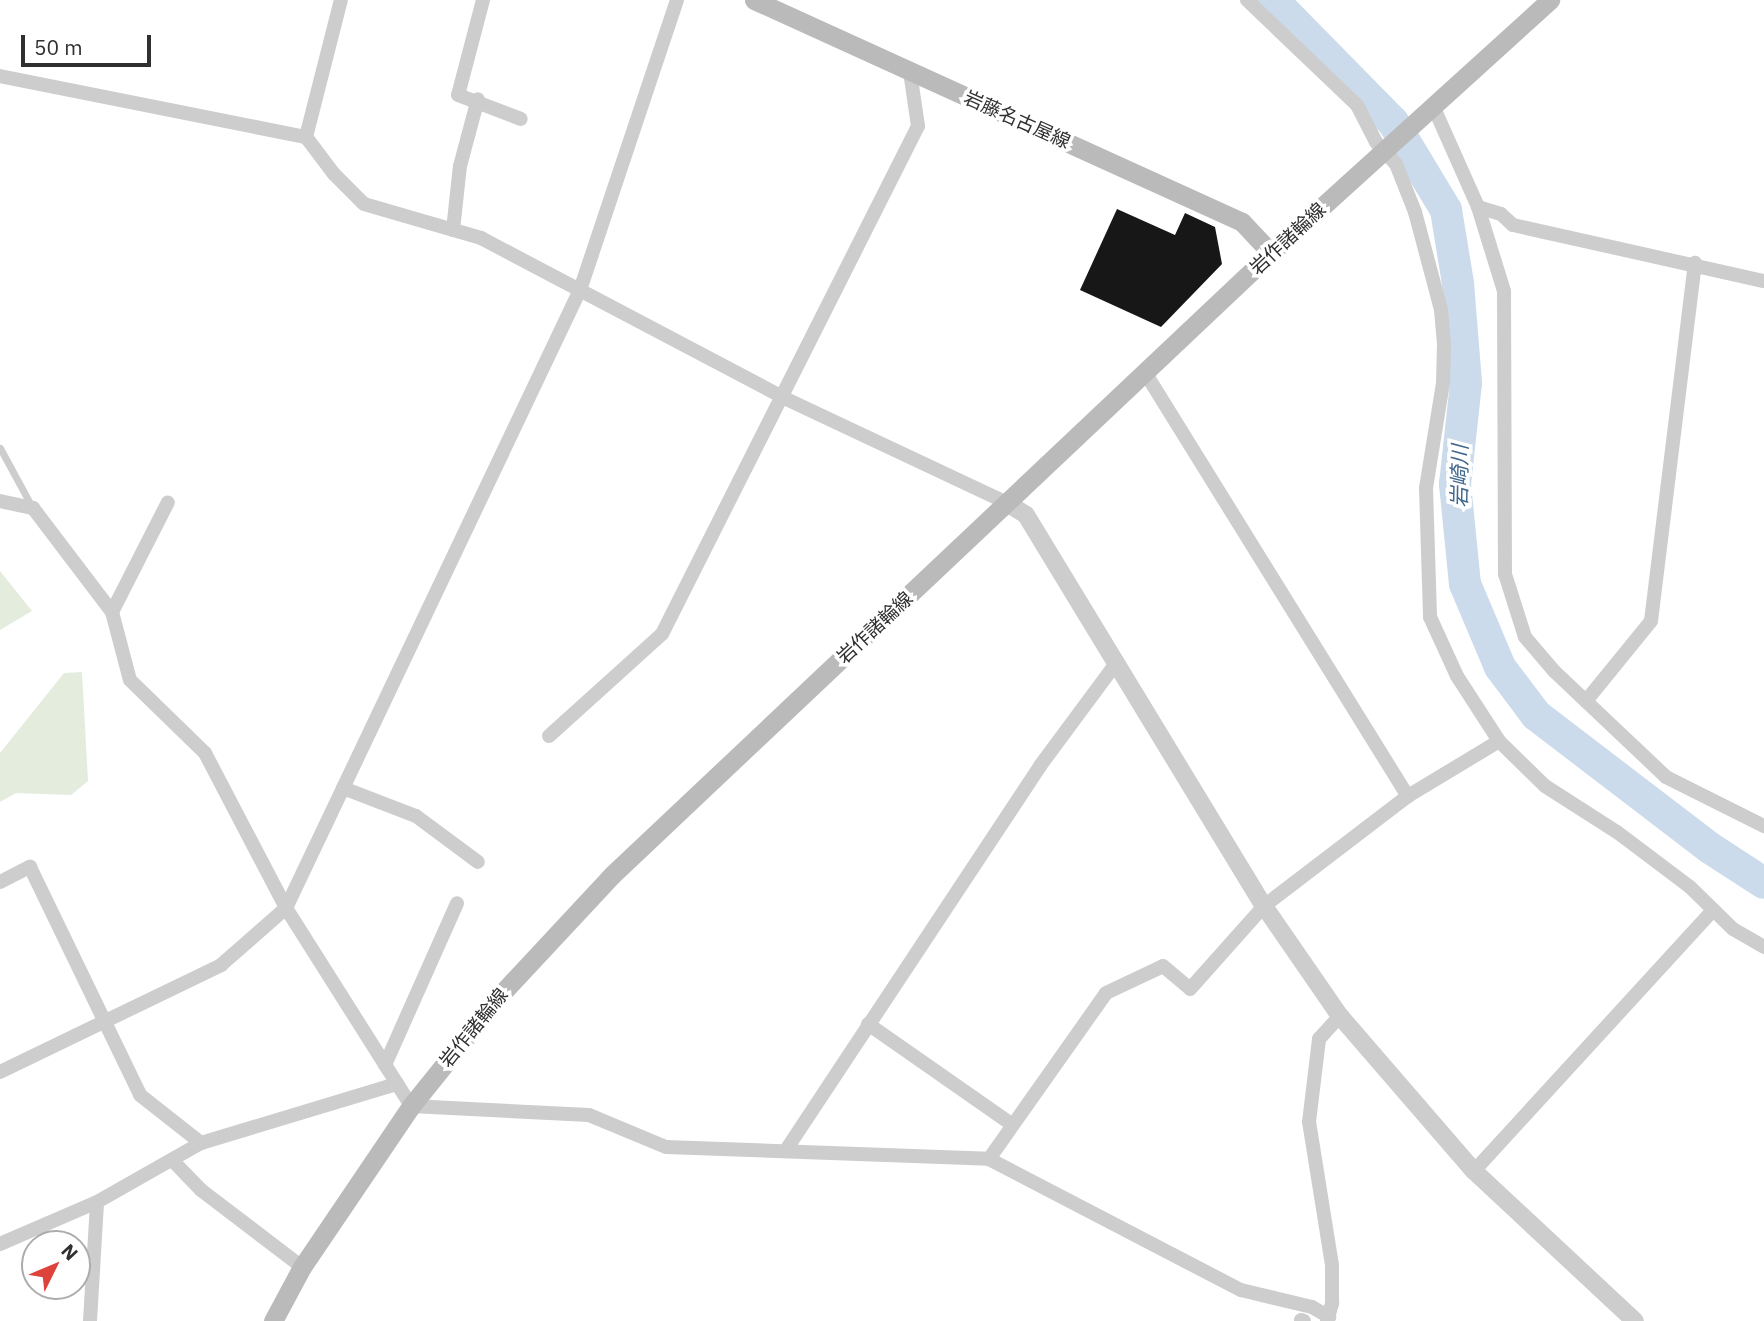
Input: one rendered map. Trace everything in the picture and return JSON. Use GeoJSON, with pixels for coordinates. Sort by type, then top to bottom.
{"type":"FeatureCollection","features":[{"type":"Feature","properties":{"kind":"main road","name":"岩藤名古屋線"},"geometry":{"type":"LineString","coordinates":[[754,0],[1242,222],[1272,253]]}},
{"type":"Feature","properties":{"kind":"main road","name":"岩作諸輪線"},"geometry":{"type":"LineString","coordinates":[[274,1321],[302,1267],[411,1106],[502,993],[612,875],[1272,253],[1550,0]]}},
{"type":"Feature","properties":{"kind":"street"},"geometry":{"type":"LineString","coordinates":[[306,136],[341,0]]}},
{"type":"Feature","properties":{"kind":"street"},"geometry":{"type":"LineString","coordinates":[[483,0],[458,95],[478,99],[521,119]]}},
{"type":"Feature","properties":{"kind":"street"},"geometry":{"type":"LineString","coordinates":[[0,1072],[221,965],[286,908],[580,290],[677,0]]}},
{"type":"Feature","properties":{"kind":"street"},"geometry":{"type":"LineString","coordinates":[[1247,0],[1357,105],[1396,164],[1407,190],[1441,310],[1443,383],[1425,502],[1430,617],[1457,676],[1499,741],[1545,786],[1690,887],[1712,911],[1764,947]]}},
{"type":"Feature","properties":{"kind":"street"},"geometry":{"type":"LineString","coordinates":[[549,736],[662,634],[918,126],[910,72]]}},
{"type":"Feature","properties":{"kind":"street"},"geometry":{"type":"LineString","coordinates":[[0,76],[306,136],[334,174],[364,204],[481,238],[782,397],[1007,503],[1026,516],[1264,906],[1339,1016],[1474,1171],[1635,1321]]}},
{"type":"Feature","properties":{"kind":"street"},"geometry":{"type":"LineString","coordinates":[[453,230],[460,166],[478,99]]}},
{"type":"Feature","properties":{"kind":"street"},"geometry":{"type":"LineString","coordinates":[[1427,114],[1478,207],[1504,291],[1506,316],[1502,516],[1507,583],[1525,637],[1586,701],[1667,777],[1764,826]]}},
{"type":"Feature","properties":{"kind":"street"},"geometry":{"type":"LineString","coordinates":[[1478,207],[1501,214],[1513,225],[1695,263],[1764,281]]}},
{"type":"Feature","properties":{"kind":"street"},"geometry":{"type":"LineString","coordinates":[[1586,701],[1651,621],[1695,263]]}},
{"type":"Feature","properties":{"kind":"street"},"geometry":{"type":"LineString","coordinates":[[1146,374],[1408,796]]}},
{"type":"Feature","properties":{"kind":"street"},"geometry":{"type":"LineString","coordinates":[[0,501],[33,508],[112,612],[130,680],[205,753],[286,908],[411,1106],[589,1115],[666,1147],[989,1159],[1241,1290],[1312,1307],[1328,1319]]}},
{"type":"Feature","properties":{"kind":"street"},"geometry":{"type":"LineString","coordinates":[[112,612],[168,502]]}},
{"type":"Feature","properties":{"kind":"street"},"geometry":{"type":"LineString","coordinates":[[786,1150],[1040,766],[1117,662]]}},
{"type":"Feature","properties":{"kind":"street"},"geometry":{"type":"LineString","coordinates":[[989,1159],[1010,1124],[1106,993],[1163,966],[1190,989],[1264,906],[1408,796],[1499,741]]}},
{"type":"Feature","properties":{"kind":"street"},"geometry":{"type":"LineString","coordinates":[[343,788],[416,816],[478,862]]}},
{"type":"Feature","properties":{"kind":"street"},"geometry":{"type":"LineString","coordinates":[[0,882],[30,867],[140,1095],[201,1143]]}},
{"type":"Feature","properties":{"kind":"street"},"geometry":{"type":"LineString","coordinates":[[385,1065],[457,904]]}},
{"type":"Feature","properties":{"kind":"street"},"geometry":{"type":"LineString","coordinates":[[1474,1171],[1712,911]]}},
{"type":"Feature","properties":{"kind":"street"},"geometry":{"type":"LineString","coordinates":[[1328,1319],[1332,1265],[1309,1122],[1319,1039],[1339,1016]]}},
{"type":"Feature","properties":{"kind":"street"},"geometry":{"type":"LineString","coordinates":[[868,1024],[1010,1124]]}},
{"type":"Feature","properties":{"kind":"street"},"geometry":{"type":"LineString","coordinates":[[0,1244],[97,1202],[201,1143],[397,1084]]}},
{"type":"Feature","properties":{"kind":"street"},"geometry":{"type":"LineString","coordinates":[[172,1160],[201,1190],[302,1267]]}},
{"type":"Feature","properties":{"kind":"street"},"geometry":{"type":"LineString","coordinates":[[90,1321],[97,1202]]}},
{"type":"Feature","properties":{"kind":"lane"},"geometry":{"type":"LineString","coordinates":[[0,447],[33,508]]}},
{"type":"Feature","properties":{"kind":"shaded area"},"geometry":{"type":"Polygon","coordinates":[[[0,571],[32,611],[0,630],[0,571]]]}},
{"type":"Feature","properties":{"kind":"shaded area"},"geometry":{"type":"Polygon","coordinates":[[[82,672],[88,781],[71,795],[16,793],[0,802],[0,753],[64,673],[82,672]]]}},
{"type":"Feature","properties":{"kind":"building"},"geometry":{"type":"Polygon","coordinates":[[[1117,209],[1175,235],[1185,213],[1215,227],[1222,264],[1161,327],[1080,290],[1117,209]]]}},
{"type":"Feature","properties":{"kind":"waterway","name":"岩崎川"},"geometry":{"type":"LineString","coordinates":[[1273,0],[1393,122],[1446,210],[1458,283],[1466,383],[1455,484],[1465,584],[1500,667],[1536,715],[1710,848],[1764,883]]}}]}
